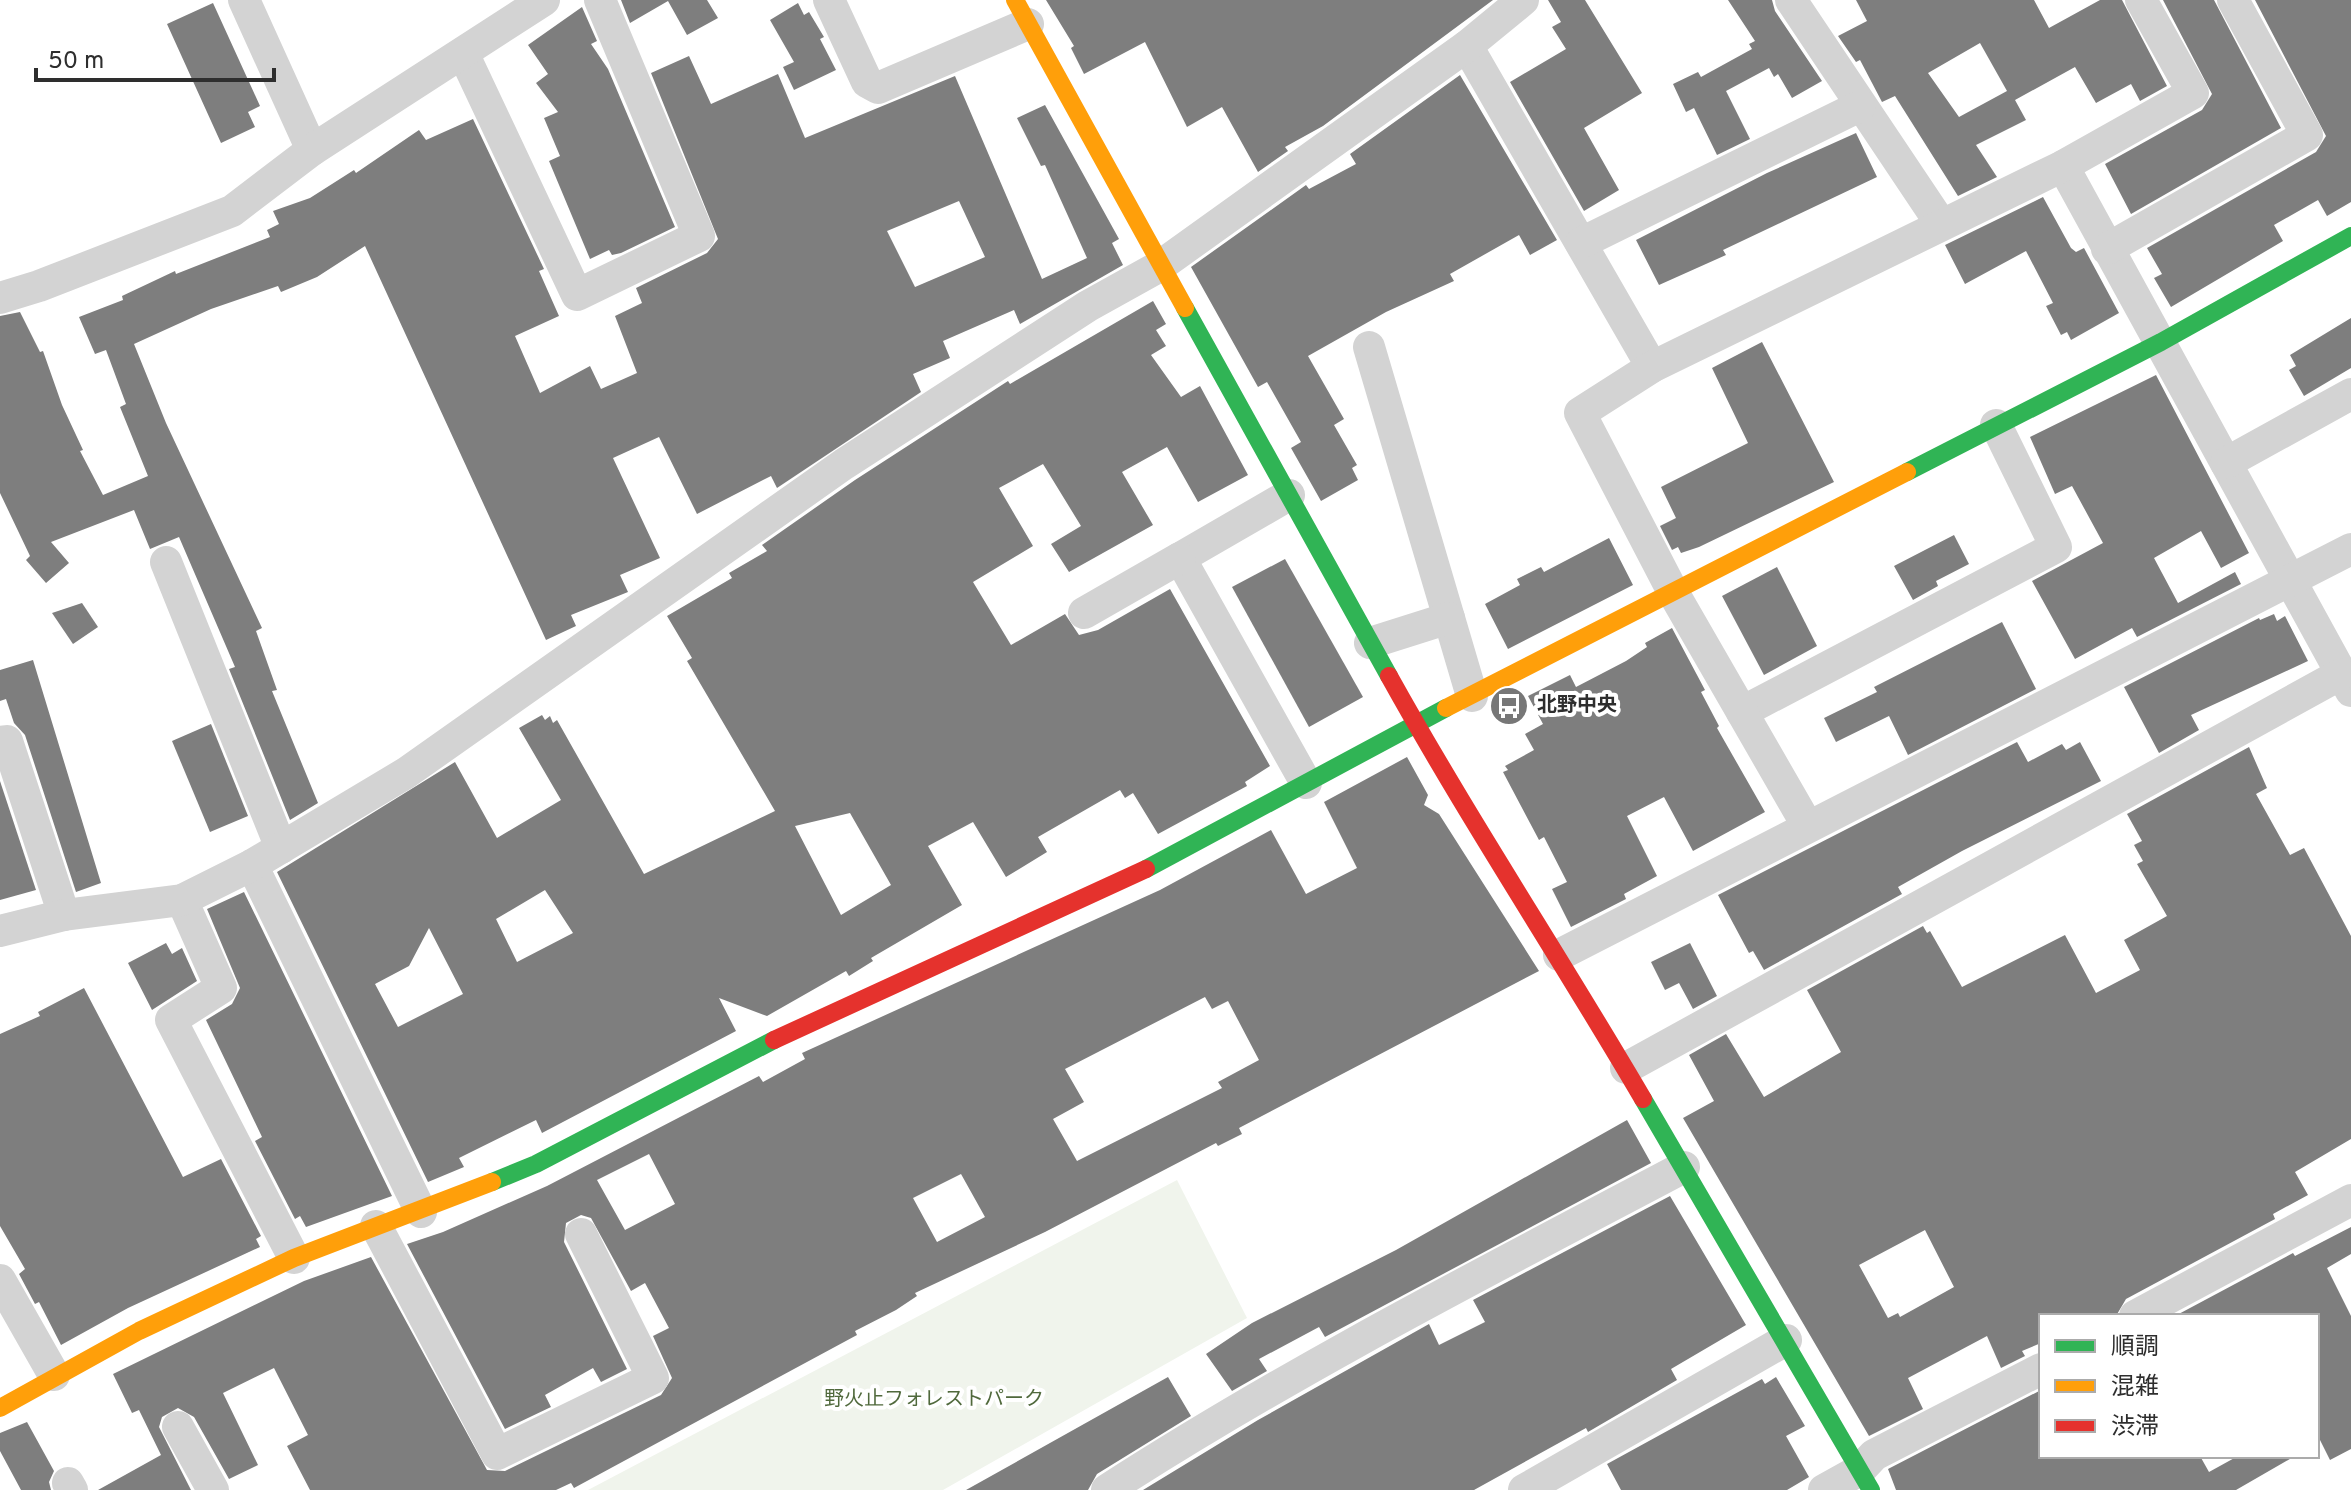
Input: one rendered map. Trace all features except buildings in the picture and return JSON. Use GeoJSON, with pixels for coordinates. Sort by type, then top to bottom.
{"type":"FeatureCollection","features":[{"type":"Feature","properties":{"kind":"street"},"geometry":{"type":"LineString","coordinates":[[244,0],[312,150]]}},
{"type":"Feature","properties":{"kind":"street"},"geometry":{"type":"LineString","coordinates":[[0,298],[39,286],[232,211],[312,150],[544,0]]}},
{"type":"Feature","properties":{"kind":"street"},"geometry":{"type":"LineString","coordinates":[[463,53],[577,295],[699,236],[600,0]]}},
{"type":"Feature","properties":{"kind":"street"},"geometry":{"type":"LineString","coordinates":[[829,0],[867,82],[878,88],[1022,12],[1416,724],[1559,955],[1866,1480]]}},
{"type":"Feature","properties":{"kind":"street"},"geometry":{"type":"LineString","coordinates":[[0,931],[64,915],[182,900],[252,865],[406,773],[844,464],[1088,306],[1160,266],[1467,46],[1523,0]]}},
{"type":"Feature","properties":{"kind":"street"},"geometry":{"type":"LineString","coordinates":[[1791,0],[1941,224]]}},
{"type":"Feature","properties":{"kind":"street"},"geometry":{"type":"LineString","coordinates":[[1807,825],[1674,594],[1580,413],[1652,367],[2063,166],[2193,93],[2141,0]]}},
{"type":"Feature","properties":{"kind":"street"},"geometry":{"type":"LineString","coordinates":[[2107,249],[2307,135],[2233,0]]}},
{"type":"Feature","properties":{"kind":"street"},"geometry":{"type":"LineString","coordinates":[[1467,46],[1652,367]]}},
{"type":"Feature","properties":{"kind":"street"},"geometry":{"type":"LineString","coordinates":[[1581,243],[1860,106]]}},
{"type":"Feature","properties":{"kind":"street"},"geometry":{"type":"LineString","coordinates":[[1626,1068],[2346,682],[2063,166]]}},
{"type":"Feature","properties":{"kind":"street"},"geometry":{"type":"LineString","coordinates":[[0,1408],[54,1375],[294,1258],[421,1212],[536,1164],[791,1031],[1150,867],[1416,724],[2161,342],[2351,236]]}},
{"type":"Feature","properties":{"kind":"street"},"geometry":{"type":"LineString","coordinates":[[1369,347],[1472,696]]}},
{"type":"Feature","properties":{"kind":"street"},"geometry":{"type":"LineString","coordinates":[[2226,463],[2351,394]]}},
{"type":"Feature","properties":{"kind":"street"},"geometry":{"type":"LineString","coordinates":[[1742,712],[2056,547],[1996,425]]}},
{"type":"Feature","properties":{"kind":"street"},"geometry":{"type":"LineString","coordinates":[[1084,613],[1289,495]]}},
{"type":"Feature","properties":{"kind":"street"},"geometry":{"type":"LineString","coordinates":[[1559,955],[1807,825],[2351,549]]}},
{"type":"Feature","properties":{"kind":"street"},"geometry":{"type":"LineString","coordinates":[[1180,558],[1306,783]]}},
{"type":"Feature","properties":{"kind":"street"},"geometry":{"type":"LineString","coordinates":[[166,562],[281,848]]}},
{"type":"Feature","properties":{"kind":"street"},"geometry":{"type":"LineString","coordinates":[[1370,643],[1449,618]]}},
{"type":"Feature","properties":{"kind":"street"},"geometry":{"type":"LineString","coordinates":[[0,742],[7,741],[64,915]]}},
{"type":"Feature","properties":{"kind":"street"},"geometry":{"type":"LineString","coordinates":[[252,865],[421,1212]]}},
{"type":"Feature","properties":{"kind":"street"},"geometry":{"type":"LineString","coordinates":[[182,900],[221,988],[171,1020],[294,1258]]}},
{"type":"Feature","properties":{"kind":"street"},"geometry":{"type":"LineString","coordinates":[[1107,1490],[1182,1442],[1377,1329],[1684,1167]]}},
{"type":"Feature","properties":{"kind":"street"},"geometry":{"type":"LineString","coordinates":[[2139,1314],[2351,1200]]}},
{"type":"Feature","properties":{"kind":"street"},"geometry":{"type":"LineString","coordinates":[[376,1226],[497,1454],[653,1378],[581,1234]]}},
{"type":"Feature","properties":{"kind":"street"},"geometry":{"type":"LineString","coordinates":[[0,1280],[54,1375]]}},
{"type":"Feature","properties":{"kind":"street"},"geometry":{"type":"LineString","coordinates":[[1524,1490],[1786,1340]]}},
{"type":"Feature","properties":{"kind":"street"},"geometry":{"type":"LineString","coordinates":[[1866,1480],[1874,1455],[2039,1370]]}},
{"type":"Feature","properties":{"kind":"street"},"geometry":{"type":"LineString","coordinates":[[178,1427],[213,1490]]}},
{"type":"Feature","properties":{"kind":"street"},"geometry":{"type":"LineString","coordinates":[[1824,1490],[1866,1480]]}},
{"type":"Feature","properties":{"kind":"green space","name":"野火止フォレストパーク"},"geometry":{"type":"Polygon","coordinates":[[[1177,1180],[1247,1318],[943,1490],[588,1490],[1177,1180]]]}},
{"type":"Feature","properties":{"kind":"traffic: fast"},"geometry":{"type":"LineString","coordinates":[[1907,472],[2161,342],[2351,236]]}},
{"type":"Feature","properties":{"kind":"traffic: fast"},"geometry":{"type":"LineString","coordinates":[[1185,308],[1389,676]]}},
{"type":"Feature","properties":{"kind":"traffic: fast"},"geometry":{"type":"LineString","coordinates":[[1146,869],[1446,708]]}},
{"type":"Feature","properties":{"kind":"traffic: fast"},"geometry":{"type":"LineString","coordinates":[[492,1182],[536,1164],[774,1040]]}},
{"type":"Feature","properties":{"kind":"traffic: fast"},"geometry":{"type":"LineString","coordinates":[[1643,1099],[1871,1490]]}},
{"type":"Feature","properties":{"kind":"traffic: slow"},"geometry":{"type":"LineString","coordinates":[[1015,0],[1185,308]]}},
{"type":"Feature","properties":{"kind":"traffic: slow"},"geometry":{"type":"LineString","coordinates":[[1446,708],[1907,472]]}},
{"type":"Feature","properties":{"kind":"traffic: slow"},"geometry":{"type":"LineString","coordinates":[[0,1408],[139,1331],[294,1258],[492,1182]]}},
{"type":"Feature","properties":{"kind":"traffic: jam"},"geometry":{"type":"LineString","coordinates":[[1389,676],[1643,1099]]}},
{"type":"Feature","properties":{"kind":"traffic: jam"},"geometry":{"type":"LineString","coordinates":[[774,1040],[1146,869]]}},
{"type":"Feature","properties":{"kind":"place","name":"北野中央"},"geometry":{"type":"Point","coordinates":[1509,706]}}]}
